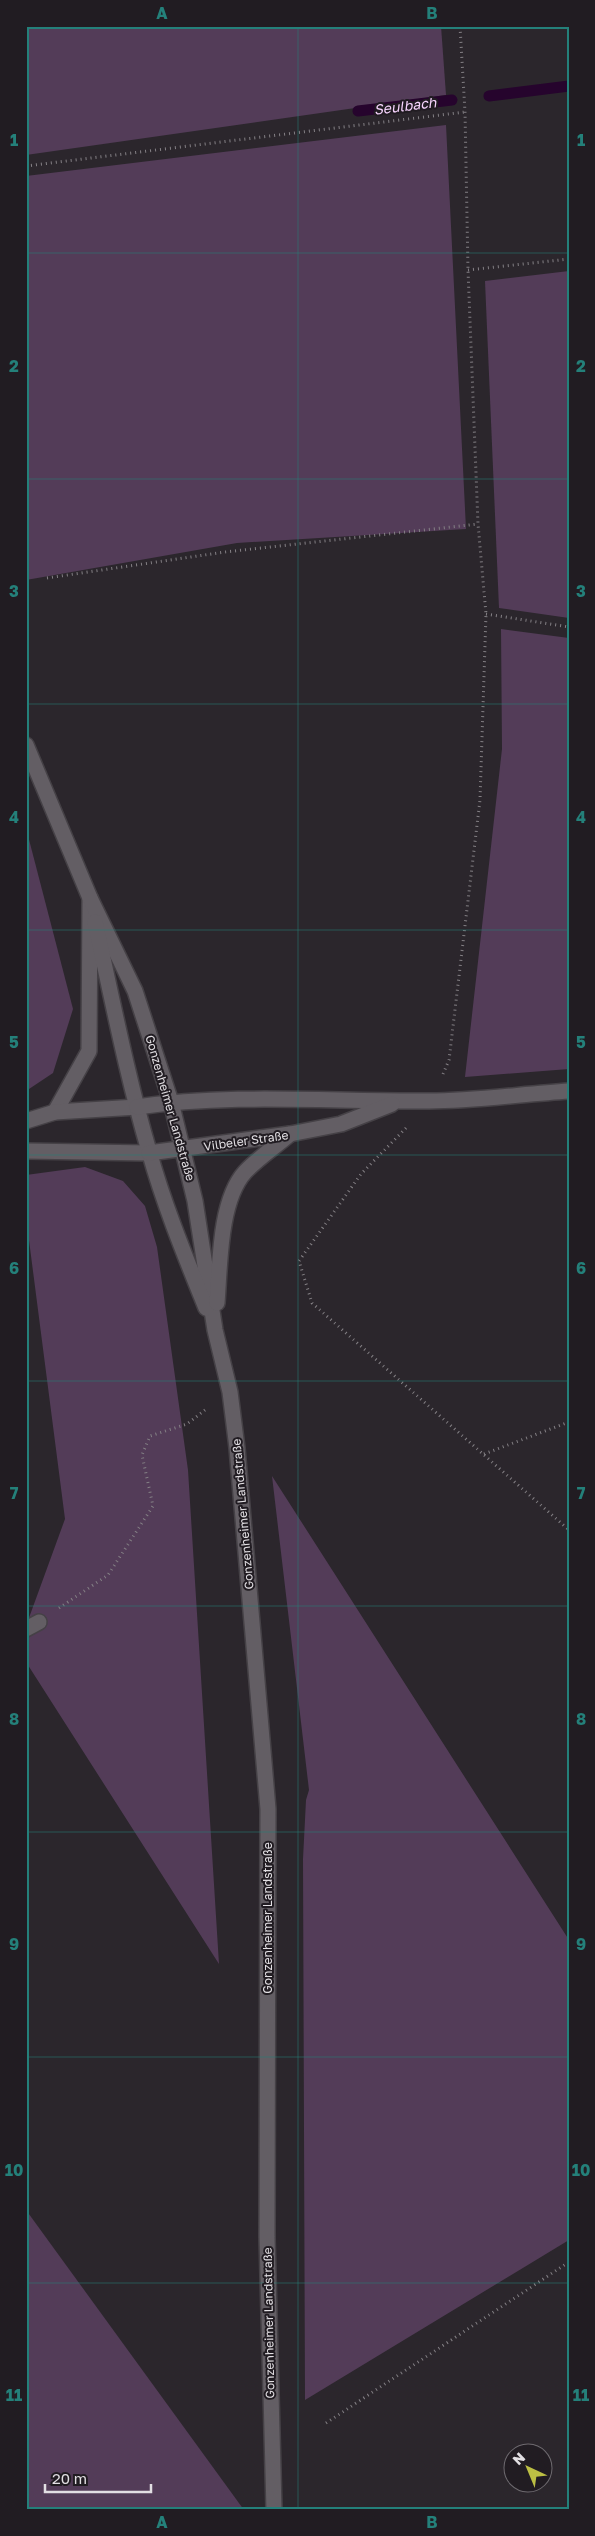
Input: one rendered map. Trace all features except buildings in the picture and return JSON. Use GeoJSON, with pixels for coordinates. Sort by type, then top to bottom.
{"type":"FeatureCollection","features":[{"type":"Feature","properties":{"kind":"street","name":"Gonzenheimer Landstraße"},"geometry":{"type":"LineString","coordinates":[[26,745],[90,898],[135,991],[171,1102],[196,1201],[215,1330],[230,1392],[237,1448],[268,1809],[267,2237],[274,2510]]}},
{"type":"Feature","properties":{"kind":"street","name":"Gonzenheimer Landstraße"},"geometry":{"type":"LineString","coordinates":[[90,898],[137,1107],[150,1153],[176,1234],[215,1330]]}},
{"type":"Feature","properties":{"kind":"street"},"geometry":{"type":"LineString","coordinates":[[55,1112],[89,1051],[90,898]]}},
{"type":"Feature","properties":{"kind":"street","name":"Vilbeler Straße"},"geometry":{"type":"LineString","coordinates":[[26,1121],[55,1112],[137,1107],[171,1102],[431,1101],[569,1091]]}},
{"type":"Feature","properties":{"kind":"street","name":"Vilbeler Straße"},"geometry":{"type":"LineString","coordinates":[[26,1151],[150,1153],[183,1150],[290,1134],[341,1124],[400,1101]]}},
{"type":"Feature","properties":{"kind":"street"},"geometry":{"type":"LineString","coordinates":[[215,1330],[222,1237],[229,1202],[244,1173],[290,1134]]}},
{"type":"Feature","properties":{"kind":"path"},"geometry":{"type":"LineString","coordinates":[[460,26],[465,112],[468,270],[478,524],[486,614],[480,800],[449,1060],[431,1101],[360,1174],[299,1261],[312,1303],[569,1530]]}},
{"type":"Feature","properties":{"kind":"path"},"geometry":{"type":"LineString","coordinates":[[26,166],[465,112]]}},
{"type":"Feature","properties":{"kind":"path"},"geometry":{"type":"LineString","coordinates":[[468,270],[569,259]]}},
{"type":"Feature","properties":{"kind":"path"},"geometry":{"type":"LineString","coordinates":[[47,578],[225,552],[478,524]]}},
{"type":"Feature","properties":{"kind":"path"},"geometry":{"type":"LineString","coordinates":[[486,614],[569,627]]}},
{"type":"Feature","properties":{"kind":"path"},"geometry":{"type":"LineString","coordinates":[[32,1625],[108,1575],[154,1506],[142,1455],[150,1436],[188,1424],[230,1392]]}},
{"type":"Feature","properties":{"kind":"path"},"geometry":{"type":"LineString","coordinates":[[484,1454],[569,1422]]}},
{"type":"Feature","properties":{"kind":"path"},"geometry":{"type":"LineString","coordinates":[[326,2423],[569,2262]]}},
{"type":"Feature","properties":{"kind":"shaded area"},"geometry":{"type":"Polygon","coordinates":[[[26,26],[441,26],[446,95],[26,155],[26,26]]]}},
{"type":"Feature","properties":{"kind":"shaded area"},"geometry":{"type":"Polygon","coordinates":[[[446,125],[466,529],[237,543],[26,580],[26,176],[446,125]]]}},
{"type":"Feature","properties":{"kind":"shaded area"},"geometry":{"type":"Polygon","coordinates":[[[569,271],[569,618],[499,608],[485,281],[569,271]]]}},
{"type":"Feature","properties":{"kind":"shaded area"},"geometry":{"type":"Polygon","coordinates":[[[501,629],[569,638],[569,1069],[465,1077],[502,749],[501,629]]]}},
{"type":"Feature","properties":{"kind":"shaded area"},"geometry":{"type":"Polygon","coordinates":[[[26,828],[73,1009],[53,1073],[26,1091],[26,828]]]}},
{"type":"Feature","properties":{"kind":"shaded area"},"geometry":{"type":"Polygon","coordinates":[[[85,1167],[123,1181],[145,1206],[157,1247],[188,1470],[219,1964],[26,1662],[26,1626],[65,1519],[26,1217],[26,1175],[85,1167]]]}},
{"type":"Feature","properties":{"kind":"shaded area"},"geometry":{"type":"Polygon","coordinates":[[[272,1476],[569,1940],[569,2240],[305,2400],[303,1859],[306,1800],[309,1790],[272,1476]]]}},
{"type":"Feature","properties":{"kind":"shaded area"},"geometry":{"type":"Polygon","coordinates":[[[26,2210],[244,2510],[26,2510],[26,2210]]]}},
{"type":"Feature","properties":{"kind":"waterway","name":"Seulbach"},"geometry":{"type":"LineString","coordinates":[[489,96],[569,86]]}},
{"type":"Feature","properties":{"kind":"waterway","name":"Seulbach"},"geometry":{"type":"LineString","coordinates":[[358,111],[452,100]]}}]}
